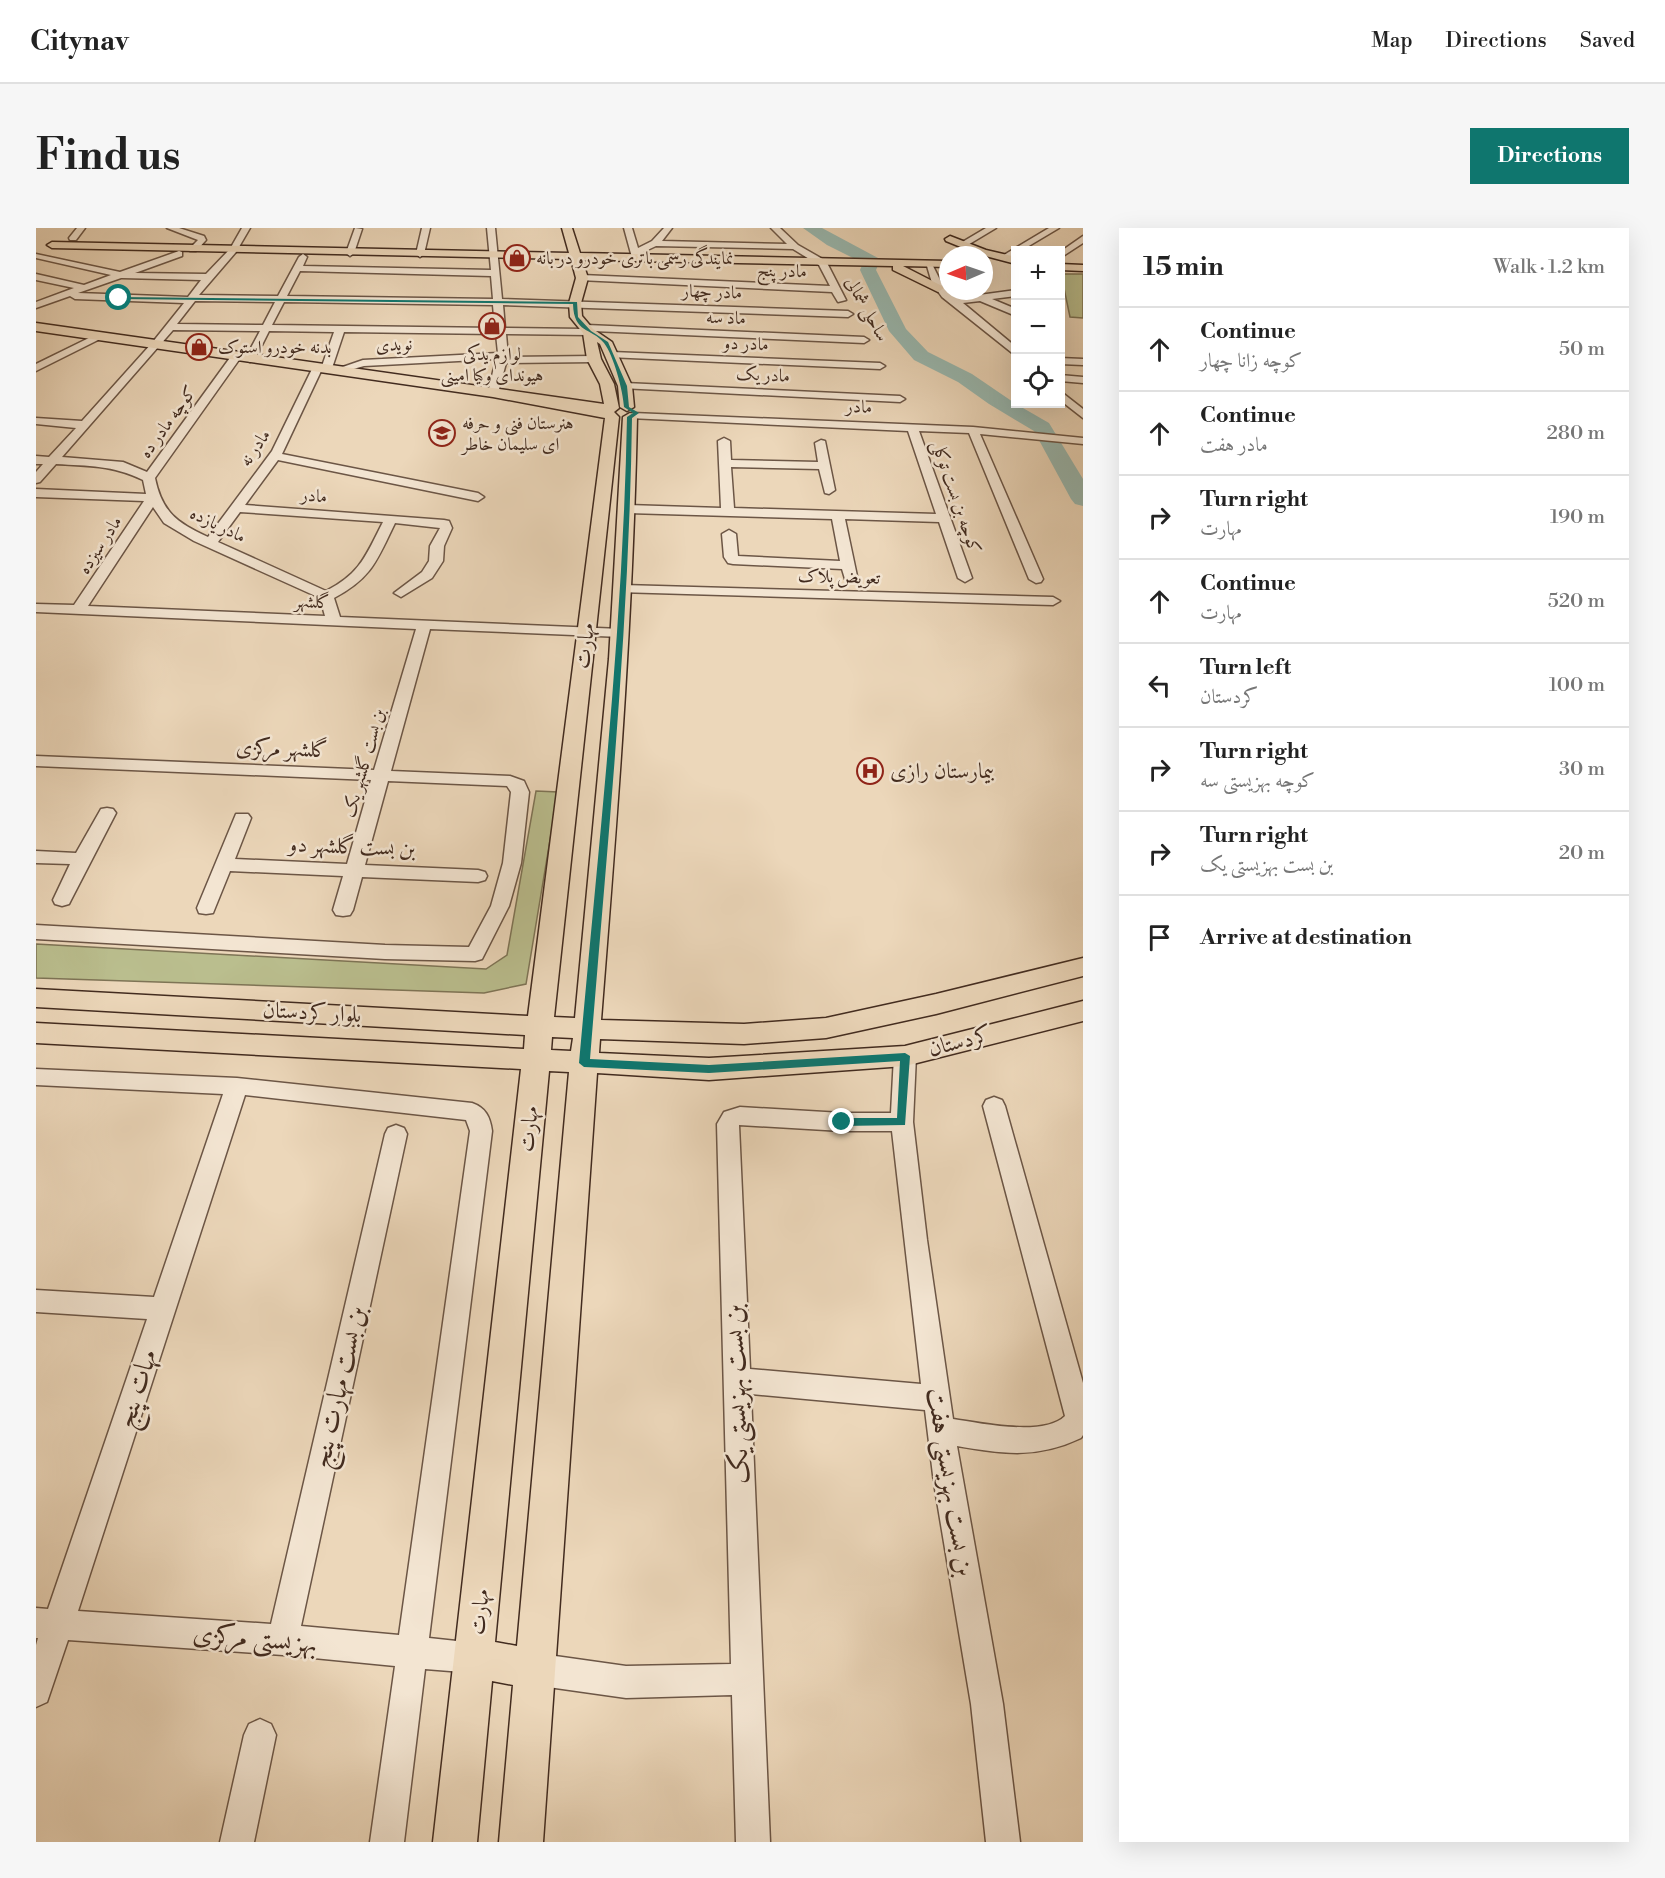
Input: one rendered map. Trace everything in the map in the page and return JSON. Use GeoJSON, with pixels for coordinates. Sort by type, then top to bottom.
{"type":"FeatureCollection","features":[{"type":"Feature","properties":{"kind":"main road"},"geometry":{"type":"LineString","coordinates":[[567,228],[582,278],[575,303]]}},
{"type":"Feature","properties":{"kind":"main road"},"geometry":{"type":"LineString","coordinates":[[41,250],[98,233],[102,243],[123,248]]}},
{"type":"Feature","properties":{"kind":"main road"},"geometry":{"type":"LineString","coordinates":[[942,246],[942,239],[950,233],[963,244],[1011,260]]}},
{"type":"Feature","properties":{"kind":"main road"},"geometry":{"type":"LineString","coordinates":[[41,250],[70,242],[123,248],[575,258],[635,256],[939,268]]}},
{"type":"Feature","properties":{"kind":"main road"},"geometry":{"type":"LineString","coordinates":[[894,265],[913,274],[939,268]]}},
{"type":"Feature","properties":{"kind":"main road"},"geometry":{"type":"LineString","coordinates":[[993,267],[1011,268]]}},
{"type":"Feature","properties":{"kind":"main road"},"geometry":{"type":"LineString","coordinates":[[1065,269],[1083,269]]}},
{"type":"Feature","properties":{"kind":"main road","name":"مهارت"},"geometry":{"type":"LineString","coordinates":[[455,1842],[536,1059],[587,632],[625,386],[606,342],[588,330],[576,317],[575,303]]}},
{"type":"Feature","properties":{"kind":"main road"},"geometry":{"type":"LineString","coordinates":[[36,327],[621,412]]}},
{"type":"Feature","properties":{"kind":"main road","name":"مهارت"},"geometry":{"type":"LineString","coordinates":[[521,1842],[621,633],[628,509],[621,412],[594,359],[588,330]]}},
{"type":"Feature","properties":{"kind":"main road"},"geometry":{"type":"LineString","coordinates":[[550,399],[592,393],[607,384]]}},
{"type":"Feature","properties":{"kind":"main road"},"geometry":{"type":"LineString","coordinates":[[493,393],[550,399],[621,412]]}},
{"type":"Feature","properties":{"kind":"main road","name":"کردستان"},"geometry":{"type":"LineString","coordinates":[[587,1029],[744,1034],[826,1028],[936,1004],[1083,967]]}},
{"type":"Feature","properties":{"kind":"main road","name":"بلوار کردستان"},"geometry":{"type":"LineString","coordinates":[[36,998],[587,1029]]}},
{"type":"Feature","properties":{"kind":"main road","name":"کردستان"},"geometry":{"type":"LineString","coordinates":[[584,1063],[709,1069],[905,1056],[1083,1011]]}},
{"type":"Feature","properties":{"kind":"main road","name":"بلوار کردستان"},"geometry":{"type":"LineString","coordinates":[[36,1033],[584,1063]]}},
{"type":"Feature","properties":{"kind":"main road"},"geometry":{"type":"LineString","coordinates":[[475,1658],[534,1669]]}},
{"type":"Feature","properties":{"kind":"street"},"geometry":{"type":"LineString","coordinates":[[70,242],[81,228]]}},
{"type":"Feature","properties":{"kind":"street"},"geometry":{"type":"LineString","coordinates":[[171,228],[201,238],[202,240],[193,249]]}},
{"type":"Feature","properties":{"kind":"street"},"geometry":{"type":"LineString","coordinates":[[36,479],[156,345],[208,277],[233,250],[246,228]]}},
{"type":"Feature","properties":{"kind":"street"},"geometry":{"type":"LineString","coordinates":[[420,254],[426,228]]}},
{"type":"Feature","properties":{"kind":"street"},"geometry":{"type":"LineString","coordinates":[[491,228],[502,358],[493,393]]}},
{"type":"Feature","properties":{"kind":"street"},"geometry":{"type":"LineString","coordinates":[[628,228],[635,256],[655,243],[668,228]]}},
{"type":"Feature","properties":{"kind":"street","name":"ساحلی شمالی"},"geometry":{"type":"LineString","coordinates":[[775,228],[795,247],[823,263],[848,314],[874,357]]}},
{"type":"Feature","properties":{"kind":"street"},"geometry":{"type":"LineString","coordinates":[[963,244],[992,228]]}},
{"type":"Feature","properties":{"kind":"street"},"geometry":{"type":"LineString","coordinates":[[1003,258],[1055,228]]}},
{"type":"Feature","properties":{"kind":"street"},"geometry":{"type":"LineString","coordinates":[[350,253],[358,230]]}},
{"type":"Feature","properties":{"kind":"street"},"geometry":{"type":"LineString","coordinates":[[1065,252],[1083,239]]}},
{"type":"Feature","properties":{"kind":"street"},"geometry":{"type":"LineString","coordinates":[[655,243],[727,240],[795,247]]}},
{"type":"Feature","properties":{"kind":"street"},"geometry":{"type":"LineString","coordinates":[[41,250],[122,275],[208,277]]}},
{"type":"Feature","properties":{"kind":"street"},"geometry":{"type":"LineString","coordinates":[[250,359],[306,252]]}},
{"type":"Feature","properties":{"kind":"street"},"geometry":{"type":"LineString","coordinates":[[36,305],[180,254]]}},
{"type":"Feature","properties":{"kind":"street"},"geometry":{"type":"LineString","coordinates":[[297,268],[361,273],[416,286]]}},
{"type":"Feature","properties":{"kind":"street"},"geometry":{"type":"LineString","coordinates":[[62,296],[280,299],[416,286],[495,273]]}},
{"type":"Feature","properties":{"kind":"street"},"geometry":{"type":"LineString","coordinates":[[36,277],[86,288]]}},
{"type":"Feature","properties":{"kind":"street","name":"مادر پنج"},"geometry":{"type":"LineString","coordinates":[[582,278],[836,289]]}},
{"type":"Feature","properties":{"kind":"street","name":"مادر چهار"},"geometry":{"type":"LineString","coordinates":[[416,286],[499,302],[848,314]]}},
{"type":"Feature","properties":{"kind":"street"},"geometry":{"type":"LineString","coordinates":[[993,297],[1011,295]]}},
{"type":"Feature","properties":{"kind":"street"},"geometry":{"type":"LineString","coordinates":[[957,300],[1011,348]]}},
{"type":"Feature","properties":{"kind":"street"},"geometry":{"type":"LineString","coordinates":[[986,300],[1011,311]]}},
{"type":"Feature","properties":{"kind":"street","name":"ماد سه"},"geometry":{"type":"LineString","coordinates":[[170,327],[588,330],[737,362],[874,357]]}},
{"type":"Feature","properties":{"kind":"street","name":"مادر نه"},"geometry":{"type":"LineString","coordinates":[[210,543],[274,456],[328,368],[340,328]]}},
{"type":"Feature","properties":{"kind":"street"},"geometry":{"type":"LineString","coordinates":[[36,368],[100,336]]}},
{"type":"Feature","properties":{"kind":"street","name":"مادر دو"},"geometry":{"type":"LineString","coordinates":[[612,355],[737,362],[874,357]]}},
{"type":"Feature","properties":{"kind":"street","name":"کوچه مادر ده"},"geometry":{"type":"LineString","coordinates":[[148,478],[236,357]]}},
{"type":"Feature","properties":{"kind":"street","name":"نویدی"},"geometry":{"type":"LineString","coordinates":[[328,368],[363,363],[502,358],[594,359]]}},
{"type":"Feature","properties":{"kind":"street"},"geometry":{"type":"LineString","coordinates":[[1065,361],[1083,362]]}},
{"type":"Feature","properties":{"kind":"street","name":"مادر یک"},"geometry":{"type":"LineString","coordinates":[[625,386],[737,362],[905,410]]}},
{"type":"Feature","properties":{"kind":"street"},"geometry":{"type":"LineString","coordinates":[[1065,378],[1083,380]]}},
{"type":"Feature","properties":{"kind":"street"},"geometry":{"type":"LineString","coordinates":[[1065,395],[1083,398]]}},
{"type":"Feature","properties":{"kind":"street"},"geometry":{"type":"LineString","coordinates":[[1065,398],[1082,413]]}},
{"type":"Feature","properties":{"kind":"street","name":"مادر"},"geometry":{"type":"LineString","coordinates":[[621,412],[905,410],[1083,441]]}},
{"type":"Feature","properties":{"kind":"street","name":"مادر"},"geometry":{"type":"LineString","coordinates":[[905,410],[973,430],[1026,432]]}},
{"type":"Feature","properties":{"kind":"street","name":"کوچه بن بست توکلی"},"geometry":{"type":"LineString","coordinates":[[905,410],[965,578]]}},
{"type":"Feature","properties":{"kind":"street"},"geometry":{"type":"LineString","coordinates":[[36,421],[85,425]]}},
{"type":"Feature","properties":{"kind":"street"},"geometry":{"type":"LineString","coordinates":[[973,430],[1036,579]]}},
{"type":"Feature","properties":{"kind":"street","name":"مادر"},"geometry":{"type":"LineString","coordinates":[[1061,436],[1083,436]]}},
{"type":"Feature","properties":{"kind":"street"},"geometry":{"type":"LineString","coordinates":[[724,441],[728,512]]}},
{"type":"Feature","properties":{"kind":"street"},"geometry":{"type":"LineString","coordinates":[[821,443],[829,490]]}},
{"type":"Feature","properties":{"kind":"street"},"geometry":{"type":"LineString","coordinates":[[274,456],[478,497]]}},
{"type":"Feature","properties":{"kind":"street"},"geometry":{"type":"LineString","coordinates":[[36,460],[123,466],[148,478]]}},
{"type":"Feature","properties":{"kind":"street"},"geometry":{"type":"LineString","coordinates":[[725,463],[825,466]]}},
{"type":"Feature","properties":{"kind":"street","name":"مادر یازده"},"geometry":{"type":"LineString","coordinates":[[148,478],[153,498],[169,520],[210,543],[326,596]]}},
{"type":"Feature","properties":{"kind":"street"},"geometry":{"type":"LineString","coordinates":[[36,493],[153,498]]}},
{"type":"Feature","properties":{"kind":"street","name":"مادر سیزده"},"geometry":{"type":"LineString","coordinates":[[77,611],[153,498]]}},
{"type":"Feature","properties":{"kind":"street","name":"مادر"},"geometry":{"type":"LineString","coordinates":[[234,508],[444,524],[446,528],[437,546],[436,561],[427,575],[401,593]]}},
{"type":"Feature","properties":{"kind":"street"},"geometry":{"type":"LineString","coordinates":[[628,509],[944,518]]}},
{"type":"Feature","properties":{"kind":"street"},"geometry":{"type":"LineString","coordinates":[[729,534],[733,560],[849,571],[838,515]]}},
{"type":"Feature","properties":{"kind":"street"},"geometry":{"type":"LineString","coordinates":[[334,622],[326,596],[344,587],[365,570],[391,519]]}},
{"type":"Feature","properties":{"kind":"street","name":"تعویض پلاک"},"geometry":{"type":"LineString","coordinates":[[623,589],[1053,601]]}},
{"type":"Feature","properties":{"kind":"street","name":"گلشهر"},"geometry":{"type":"LineString","coordinates":[[36,609],[621,633]]}},
{"type":"Feature","properties":{"kind":"street","name":"بن بست گلشهر یک"},"geometry":{"type":"LineString","coordinates":[[342,910],[424,626]]}},
{"type":"Feature","properties":{"kind":"street","name":"گلشهر مرکزی"},"geometry":{"type":"LineString","coordinates":[[36,761],[510,781],[518,784],[520,792],[512,863],[500,906],[475,954],[386,952],[36,932]]}},
{"type":"Feature","properties":{"kind":"street"},"geometry":{"type":"LineString","coordinates":[[62,900],[107,813]]}},
{"type":"Feature","properties":{"kind":"street"},"geometry":{"type":"LineString","coordinates":[[206,908],[242,818]]}},
{"type":"Feature","properties":{"kind":"street"},"geometry":{"type":"LineString","coordinates":[[36,857],[82,859]]}},
{"type":"Feature","properties":{"kind":"street","name":"بن بست گلشهر دو"},"geometry":{"type":"LineString","coordinates":[[225,865],[478,876]]}},
{"type":"Feature","properties":{"kind":"street","name":"بن بست بهزیستی هفت"},"geometry":{"type":"LineString","coordinates":[[905,1056],[902,1122],[936,1398],[987,1704],[1003,1842]]}},
{"type":"Feature","properties":{"kind":"street"},"geometry":{"type":"LineString","coordinates":[[36,1077],[237,1086],[472,1112],[479,1119],[481,1131],[387,1842]]}},
{"type":"Feature","properties":{"kind":"street","name":"مهات پنج"},"geometry":{"type":"LineString","coordinates":[[36,1691],[47,1624],[164,1309],[237,1086]]}},
{"type":"Feature","properties":{"kind":"street"},"geometry":{"type":"LineString","coordinates":[[940,1430],[1018,1441],[1053,1438],[1082,1419],[994,1106]]}},
{"type":"Feature","properties":{"kind":"street","name":"بن بست بهزیستی یک"},"geometry":{"type":"LineString","coordinates":[[753,1842],[728,1124],[730,1120],[740,1116],[842,1122],[902,1122]]}},
{"type":"Feature","properties":{"kind":"street","name":"بن بست مهارت پنج"},"geometry":{"type":"LineString","coordinates":[[283,1640],[396,1134]]}},
{"type":"Feature","properties":{"kind":"street"},"geometry":{"type":"LineString","coordinates":[[36,1301],[164,1309]]}},
{"type":"Feature","properties":{"kind":"street"},"geometry":{"type":"LineString","coordinates":[[737,1380],[936,1398]]}},
{"type":"Feature","properties":{"kind":"street","name":"بهزیستی مرکزی"},"geometry":{"type":"LineString","coordinates":[[47,1624],[283,1640],[475,1658]]}},
{"type":"Feature","properties":{"kind":"street"},"geometry":{"type":"LineString","coordinates":[[534,1669],[626,1682],[748,1679]]}},
{"type":"Feature","properties":{"kind":"street"},"geometry":{"type":"LineString","coordinates":[[237,1842],[260,1735]]}},
{"type":"Feature","properties":{"kind":"green space"},"geometry":{"type":"Polygon","coordinates":[[[1065,274],[1083,274],[1083,318],[1070,317],[1065,293],[1065,274]]]}},
{"type":"Feature","properties":{"kind":"green space"},"geometry":{"type":"Polygon","coordinates":[[[536,791],[558,792],[526,984],[484,993],[36,978],[36,944],[486,969],[507,955],[536,791]]]}},
{"type":"Feature","properties":{"kind":"waterway"},"geometry":{"type":"LineString","coordinates":[[811,228],[833,242],[872,261],[868,270],[898,331],[921,356],[965,378],[996,400],[1042,427],[1083,499]]}},
{"type":"Feature","properties":{"kind":"place","name":"نمایندگی رسمی باتری خودرو در بانه"},"geometry":{"type":"Point","coordinates":[517,258]}},
{"type":"Feature","properties":{"kind":"place","name":"لوازم یدکى هیونداى وکیا امینى"},"geometry":{"type":"Point","coordinates":[492,326]}},
{"type":"Feature","properties":{"kind":"place","name":"بدنه خودرو استوک"},"geometry":{"type":"Point","coordinates":[199,347]}},
{"type":"Feature","properties":{"kind":"place","name":"هنرستان فنی و حرفه ای سلیمان خاطر"},"geometry":{"type":"Point","coordinates":[442,433]}},
{"type":"Feature","properties":{"kind":"place","name":"بیمارستان رازی"},"geometry":{"type":"Point","coordinates":[870,771]}},
{"type":"Feature","properties":{"kind":"route"},"geometry":{"type":"LineString","coordinates":[[119,298],[575,303],[576,317],[589,332],[606,342],[625,386],[627,407],[632,408],[636,413],[630,417],[628,509],[621,633],[584,1063],[709,1069],[905,1056],[902,1122],[842,1122]]}}]}
